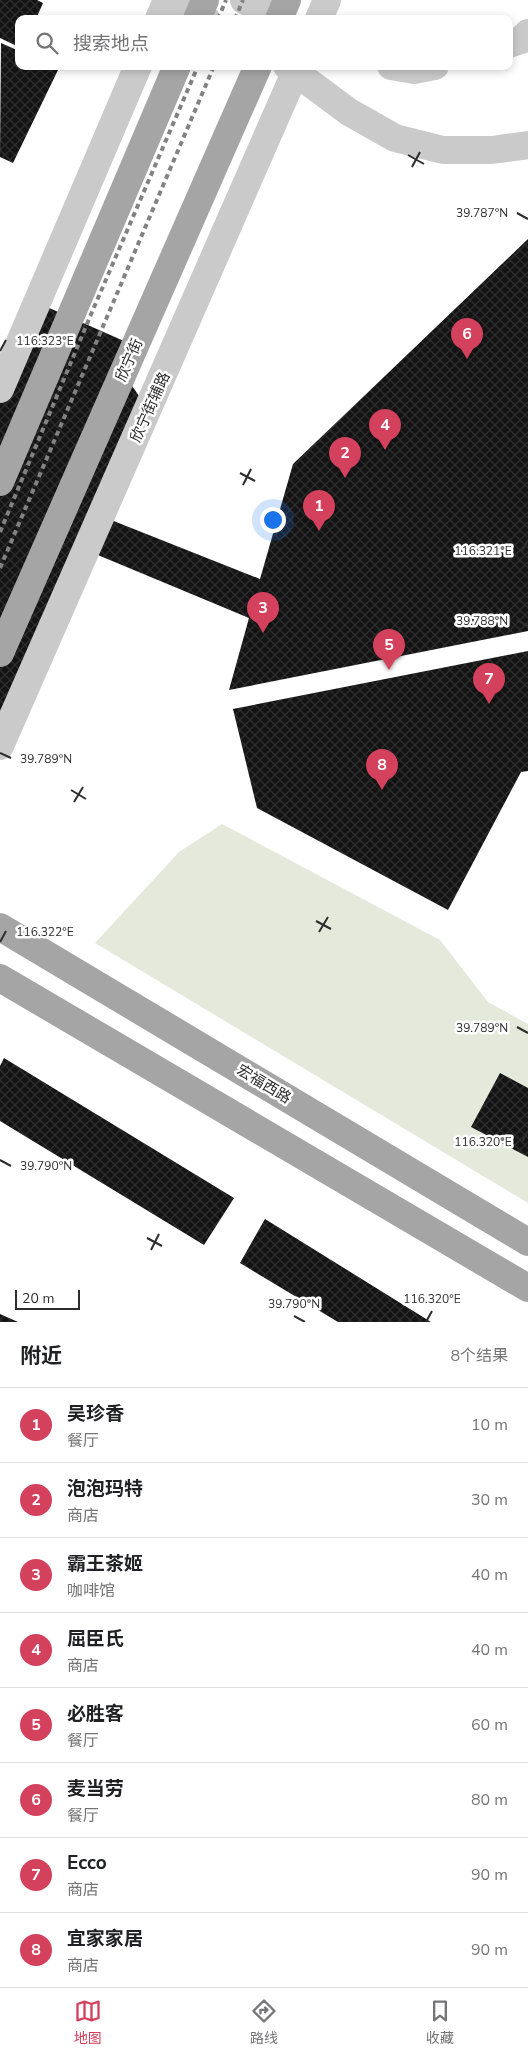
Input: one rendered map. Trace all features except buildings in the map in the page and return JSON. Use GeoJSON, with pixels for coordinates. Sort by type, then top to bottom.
{"type":"FeatureCollection","features":[{"type":"Feature","properties":{"kind":"main road"},"geometry":{"type":"LineString","coordinates":[[280,15],[287,0]]}},
{"type":"Feature","properties":{"kind":"main road"},"geometry":{"type":"LineString","coordinates":[[0,482],[175,70]]}},
{"type":"Feature","properties":{"kind":"main road","name":"欣宁街"},"geometry":{"type":"LineString","coordinates":[[0,653],[256,70]]}},
{"type":"Feature","properties":{"kind":"main road","name":"宏福西路"},"geometry":{"type":"LineString","coordinates":[[0,927],[528,1242]]}},
{"type":"Feature","properties":{"kind":"main road"},"geometry":{"type":"LineString","coordinates":[[0,978],[528,1288]]}},
{"type":"Feature","properties":{"kind":"street"},"geometry":{"type":"LineString","coordinates":[[161,15],[167,0]]}},
{"type":"Feature","properties":{"kind":"street"},"geometry":{"type":"LineString","coordinates":[[175,0],[202,13]]}},
{"type":"Feature","properties":{"kind":"street"},"geometry":{"type":"LineString","coordinates":[[244,0],[271,15]]}},
{"type":"Feature","properties":{"kind":"street"},"geometry":{"type":"LineString","coordinates":[[320,15],[326,0]]}},
{"type":"Feature","properties":{"kind":"street"},"geometry":{"type":"LineString","coordinates":[[513,43],[521,40],[528,33]]}},
{"type":"Feature","properties":{"kind":"street"},"geometry":{"type":"LineString","coordinates":[[0,389],[136,70]]}},
{"type":"Feature","properties":{"kind":"street","name":"欣宁街辅路"},"geometry":{"type":"LineString","coordinates":[[0,746],[292,70]]}},
{"type":"Feature","properties":{"kind":"street"},"geometry":{"type":"LineString","coordinates":[[296,70],[349,112],[395,138],[443,150],[492,150],[528,145]]}},
{"type":"Feature","properties":{"kind":"shaded area"},"geometry":{"type":"Polygon","coordinates":[[[222,824],[440,940],[488,1002],[528,1024],[528,1203],[95,943],[179,852],[222,824]]]}},
{"type":"Feature","properties":{"kind":"railway"},"geometry":{"type":"LineString","coordinates":[[220,15],[226,0]]}},
{"type":"Feature","properties":{"kind":"railway"},"geometry":{"type":"LineString","coordinates":[[237,15],[243,0]]}},
{"type":"Feature","properties":{"kind":"railway"},"geometry":{"type":"LineString","coordinates":[[0,532],[196,70]]}},
{"type":"Feature","properties":{"kind":"railway"},"geometry":{"type":"LineString","coordinates":[[0,568],[212,70]]}},
{"type":"Feature","properties":{"kind":"place","name":"麦当劳"},"geometry":{"type":"Point","coordinates":[467,359]}},
{"type":"Feature","properties":{"kind":"place","name":"屈臣氏"},"geometry":{"type":"Point","coordinates":[385,450]}},
{"type":"Feature","properties":{"kind":"place","name":"泡泡玛特"},"geometry":{"type":"Point","coordinates":[345,478]}},
{"type":"Feature","properties":{"kind":"place","name":"吴珍香"},"geometry":{"type":"Point","coordinates":[319,531]}},
{"type":"Feature","properties":{"kind":"place","name":"霸王茶姬"},"geometry":{"type":"Point","coordinates":[263,633]}},
{"type":"Feature","properties":{"kind":"place","name":"必胜客"},"geometry":{"type":"Point","coordinates":[389,670]}},
{"type":"Feature","properties":{"kind":"place","name":"Ecco"},"geometry":{"type":"Point","coordinates":[489,704]}},
{"type":"Feature","properties":{"kind":"place","name":"宜家家居"},"geometry":{"type":"Point","coordinates":[382,790]}}]}
